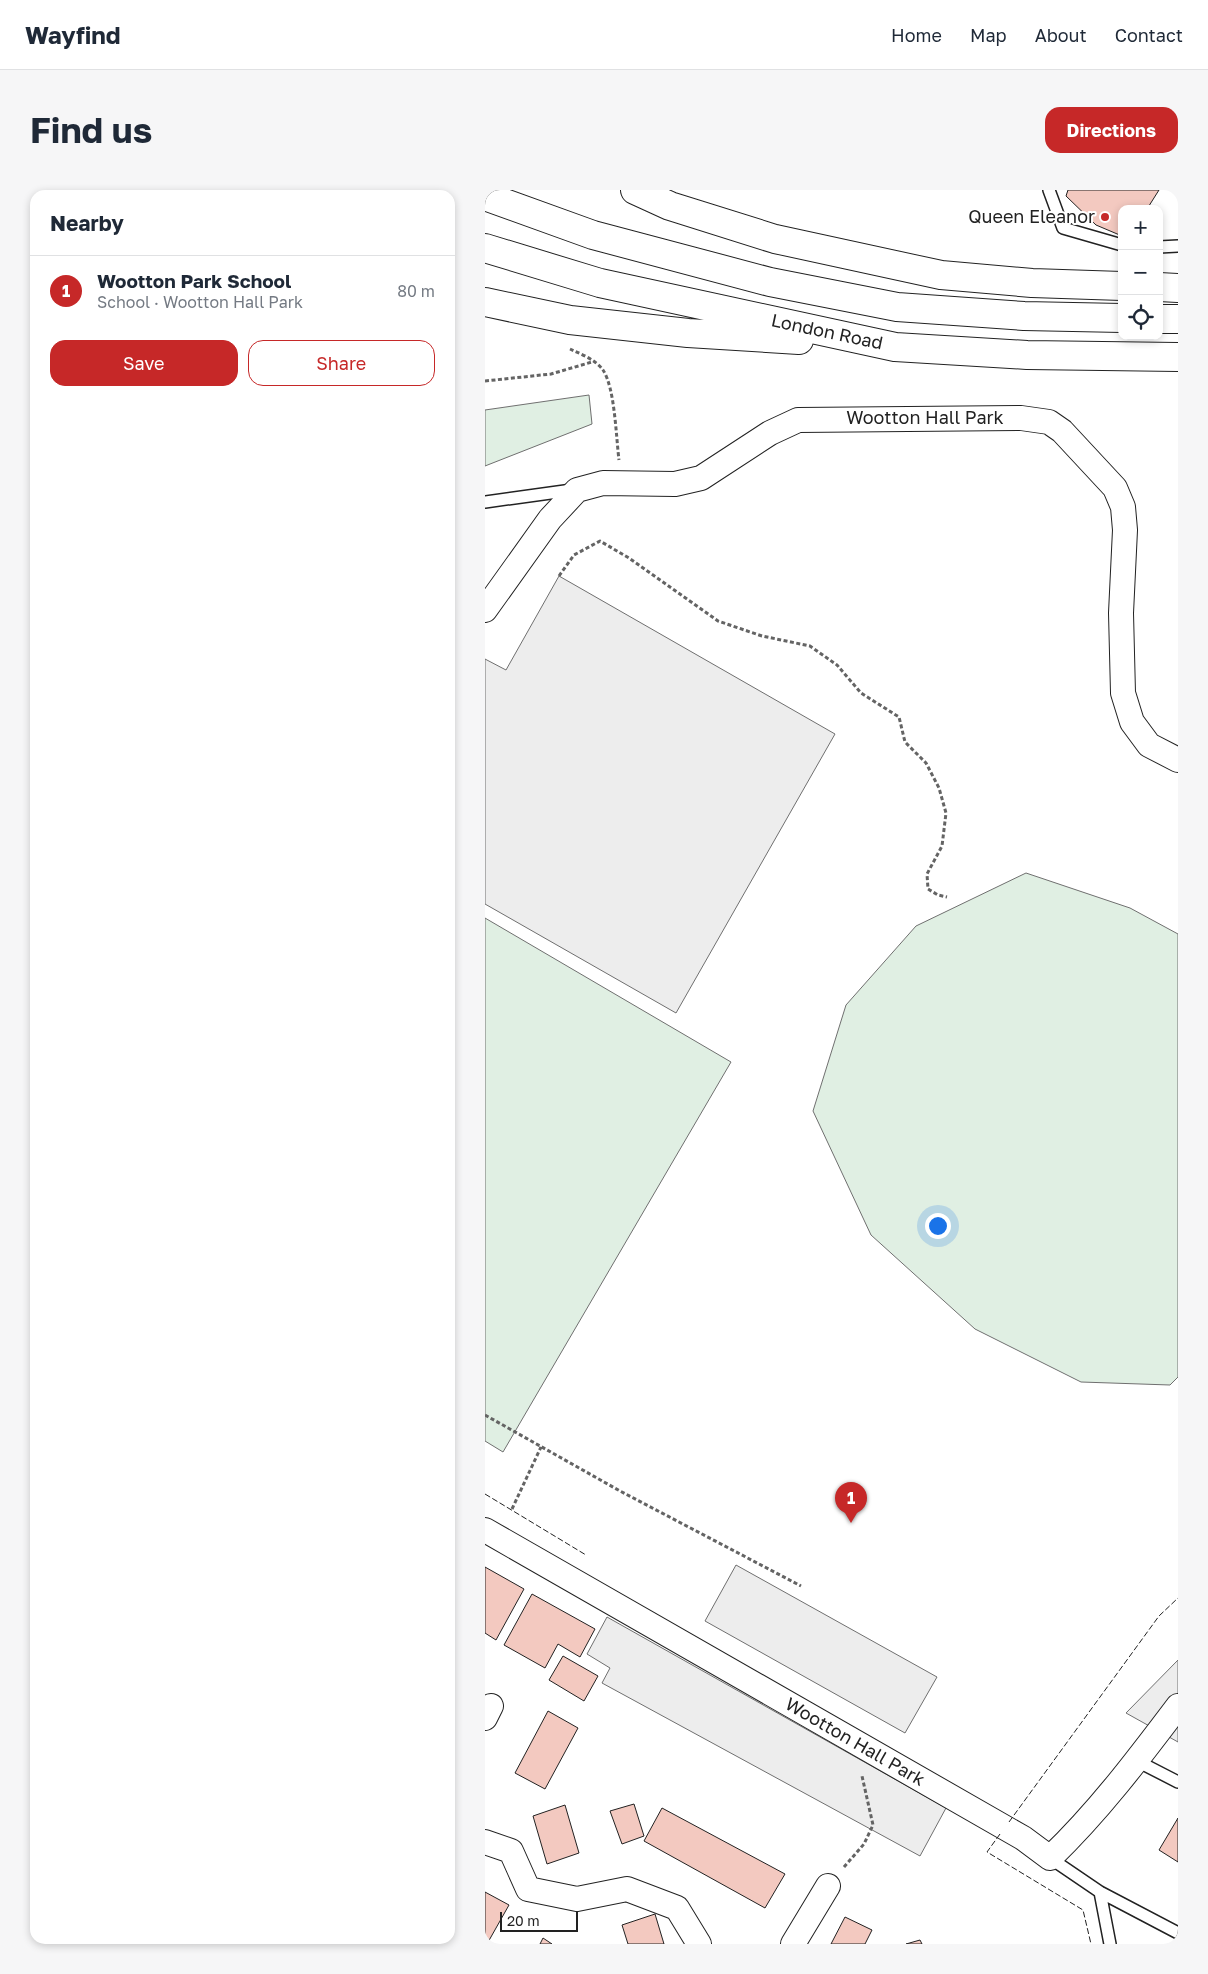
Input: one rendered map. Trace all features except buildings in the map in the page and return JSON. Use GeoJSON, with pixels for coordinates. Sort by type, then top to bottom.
{"type":"FeatureCollection","features":[{"type":"Feature","properties":{"kind":"highway"},"geometry":{"type":"LineString","coordinates":[[635,190],[670,206],[775,239],[941,275],[1032,283],[1118,286]]}},
{"type":"Feature","properties":{"kind":"highway"},"geometry":{"type":"LineString","coordinates":[[485,196],[593,235],[769,282],[897,308],[1024,316],[1118,318]]}},
{"type":"Feature","properties":{"kind":"highway","name":"London Road"},"geometry":{"type":"LineString","coordinates":[[485,248],[600,283],[895,347],[1027,355],[1178,357]]}},
{"type":"Feature","properties":{"kind":"highway"},"geometry":{"type":"LineString","coordinates":[[1163,288],[1178,288]]}},
{"type":"Feature","properties":{"kind":"highway"},"geometry":{"type":"LineString","coordinates":[[485,302],[580,321],[688,332],[895,347]]}},
{"type":"Feature","properties":{"kind":"highway"},"geometry":{"type":"LineString","coordinates":[[1163,319],[1178,319]]}},
{"type":"Feature","properties":{"kind":"street","name":"Wootton Hall Park"},"geometry":{"type":"LineString","coordinates":[[577,490],[603,484],[675,484],[701,478],[770,433],[798,420],[1021,418],[1049,422],[1063,431],[1115,488],[1123,507],[1125,530],[1121,613],[1123,692],[1132,722],[1149,745],[1178,760]]}},
{"type":"Feature","properties":{"kind":"street"},"geometry":{"type":"LineString","coordinates":[[485,610],[551,519],[577,490]]}},
{"type":"Feature","properties":{"kind":"street","name":"Wootton Hall Park"},"geometry":{"type":"LineString","coordinates":[[485,1530],[1023,1838],[1050,1858]]}},
{"type":"Feature","properties":{"kind":"street"},"geometry":{"type":"LineString","coordinates":[[1050,1858],[1072,1836],[1137,1761],[1178,1706]]}},
{"type":"Feature","properties":{"kind":"street"},"geometry":{"type":"LineString","coordinates":[[485,1842],[511,1851],[528,1890],[577,1899],[627,1889],[677,1908],[699,1944]]}},
{"type":"Feature","properties":{"kind":"street"},"geometry":{"type":"LineString","coordinates":[[793,1944],[828,1886]]}},
{"type":"Feature","properties":{"kind":"lane"},"geometry":{"type":"LineString","coordinates":[[1049,190],[1063,228],[1118,244]]}},
{"type":"Feature","properties":{"kind":"lane"},"geometry":{"type":"LineString","coordinates":[[1163,247],[1178,246]]}},
{"type":"Feature","properties":{"kind":"lane"},"geometry":{"type":"LineString","coordinates":[[485,502],[577,490]]}},
{"type":"Feature","properties":{"kind":"lane"},"geometry":{"type":"LineString","coordinates":[[1137,1761],[1178,1782]]}},
{"type":"Feature","properties":{"kind":"lane"},"geometry":{"type":"LineString","coordinates":[[1050,1858],[1101,1892],[1178,1933]]}},
{"type":"Feature","properties":{"kind":"lane"},"geometry":{"type":"LineString","coordinates":[[1101,1892],[1110,1944]]}},
{"type":"Feature","properties":{"kind":"path"},"geometry":{"type":"LineString","coordinates":[[569,348],[593,361],[603,371],[611,394],[622,484]]}},
{"type":"Feature","properties":{"kind":"path"},"geometry":{"type":"LineString","coordinates":[[485,381],[551,374],[593,361]]}},
{"type":"Feature","properties":{"kind":"path"},"geometry":{"type":"LineString","coordinates":[[559,576],[574,555],[600,541],[629,558],[719,621],[762,636],[810,646],[837,665],[861,693],[899,717],[905,742],[926,764],[939,788],[947,813],[942,846],[927,874],[928,889],[938,895],[947,897]]}},
{"type":"Feature","properties":{"kind":"path"},"geometry":{"type":"LineString","coordinates":[[485,1415],[620,1491],[801,1586]]}},
{"type":"Feature","properties":{"kind":"path"},"geometry":{"type":"LineString","coordinates":[[511,1509],[541,1447]]}},
{"type":"Feature","properties":{"kind":"path"},"geometry":{"type":"LineString","coordinates":[[828,1886],[864,1844],[873,1825],[857,1744]]}},
{"type":"Feature","properties":{"kind":"green space"},"geometry":{"type":"Polygon","coordinates":[[[589,395],[592,424],[485,466],[485,410],[589,395]]]}},
{"type":"Feature","properties":{"kind":"green space"},"geometry":{"type":"Polygon","coordinates":[[[1026,873],[1130,908],[1178,934],[1178,1377],[1170,1385],[1081,1382],[975,1329],[871,1235],[813,1111],[846,1005],[916,926],[1026,873]]]}},
{"type":"Feature","properties":{"kind":"green space"},"geometry":{"type":"Polygon","coordinates":[[[485,918],[731,1062],[503,1452],[485,1441],[485,918]]]}},
{"type":"Feature","properties":{"kind":"shaded area"},"geometry":{"type":"Polygon","coordinates":[[[559,576],[835,734],[676,1013],[485,904],[485,659],[506,670],[559,576]]]}},
{"type":"Feature","properties":{"kind":"shaded area"},"geometry":{"type":"Polygon","coordinates":[[[736,1565],[937,1677],[905,1733],[705,1621],[736,1565]]]}},
{"type":"Feature","properties":{"kind":"shaded area"},"geometry":{"type":"Polygon","coordinates":[[[607,1617],[946,1808],[920,1856],[602,1683],[610,1668],[587,1654],[607,1617]]]}},
{"type":"Feature","properties":{"kind":"shaded area"},"geometry":{"type":"Polygon","coordinates":[[[1178,1660],[1178,1742],[1126,1713],[1178,1660]]]}},
{"type":"Feature","properties":{"kind":"fence"},"geometry":{"type":"LineString","coordinates":[[485,1494],[586,1555]]}},
{"type":"Feature","properties":{"kind":"fence"},"geometry":{"type":"LineString","coordinates":[[1009,1822],[1159,1616],[1178,1598]]}},
{"type":"Feature","properties":{"kind":"fence"},"geometry":{"type":"LineString","coordinates":[[1000,1834],[987,1852],[1083,1910],[1091,1944]]}},
{"type":"Feature","properties":{"kind":"place","name":"Queen Eleanor"},"geometry":{"type":"Point","coordinates":[1105,217]}},
{"type":"Feature","properties":{"kind":"place","name":"Wootton Park School"},"geometry":{"type":"Point","coordinates":[851,1523]}}]}
